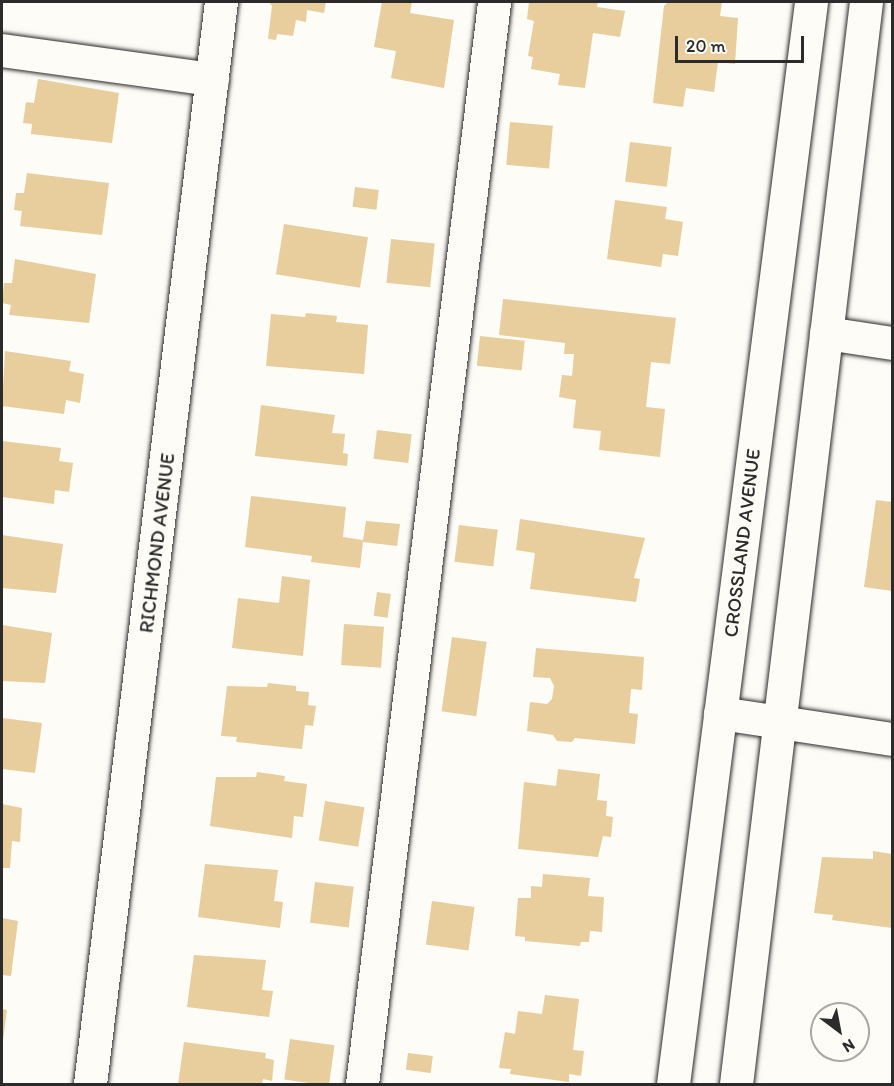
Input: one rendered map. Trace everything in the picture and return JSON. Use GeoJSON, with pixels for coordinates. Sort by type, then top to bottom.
{"type":"FeatureCollection","features":[{"type":"Feature","properties":{"kind":"street","name":"RICHMOND AVENUE"},"geometry":{"type":"LineString","coordinates":[[90,1084],[221,2]]}},
{"type":"Feature","properties":{"kind":"street"},"geometry":{"type":"LineString","coordinates":[[362,1084],[494,2]]}},
{"type":"Feature","properties":{"kind":"street","name":"CROSSLAND AVENUE"},"geometry":{"type":"LineString","coordinates":[[673,1084],[811,2]]}},
{"type":"Feature","properties":{"kind":"street"},"geometry":{"type":"LineString","coordinates":[[736,1084],[867,2]]}},
{"type":"Feature","properties":{"kind":"street"},"geometry":{"type":"LineString","coordinates":[[2,50],[212,79]]}},
{"type":"Feature","properties":{"kind":"street"},"geometry":{"type":"LineString","coordinates":[[826,333],[892,343]]}},
{"type":"Feature","properties":{"kind":"street"},"geometry":{"type":"LineString","coordinates":[[720,713],[892,739]]}},
{"type":"Feature","properties":{"kind":"building"},"geometry":{"type":"Polygon","coordinates":[[[269,2],[326,2],[324,13],[307,10],[306,22],[296,20],[293,36],[277,34],[276,40],[268,39],[272,6],[269,2]]]}},
{"type":"Feature","properties":{"kind":"building"},"geometry":{"type":"Polygon","coordinates":[[[382,2],[412,2],[410,13],[454,20],[444,88],[391,78],[396,51],[374,47],[382,2]]]}},
{"type":"Feature","properties":{"kind":"building"},"geometry":{"type":"Polygon","coordinates":[[[529,2],[598,2],[597,7],[625,11],[620,37],[593,33],[585,88],[558,85],[560,74],[531,69],[533,57],[528,56],[534,21],[527,19],[529,2]]]}},
{"type":"Feature","properties":{"kind":"building"},"geometry":{"type":"Polygon","coordinates":[[[668,2],[722,2],[720,16],[738,18],[735,64],[718,62],[714,92],[686,88],[683,107],[653,103],[664,6],[668,2]]]}},
{"type":"Feature","properties":{"kind":"building"},"geometry":{"type":"Polygon","coordinates":[[[38,79],[119,93],[112,143],[31,134],[32,124],[23,123],[26,102],[34,103],[38,79]]]}},
{"type":"Feature","properties":{"kind":"building"},"geometry":{"type":"Polygon","coordinates":[[[510,122],[553,126],[549,169],[506,165],[510,122]]]}},
{"type":"Feature","properties":{"kind":"building"},"geometry":{"type":"Polygon","coordinates":[[[630,142],[672,147],[667,187],[625,182],[630,142]]]}},
{"type":"Feature","properties":{"kind":"building"},"geometry":{"type":"Polygon","coordinates":[[[27,173],[109,183],[102,235],[20,226],[22,211],[14,210],[16,193],[24,193],[27,173]]]}},
{"type":"Feature","properties":{"kind":"building"},"geometry":{"type":"Polygon","coordinates":[[[355,187],[379,190],[376,210],[353,207],[355,187]]]}},
{"type":"Feature","properties":{"kind":"building"},"geometry":{"type":"Polygon","coordinates":[[[615,200],[667,207],[665,219],[683,222],[678,256],[663,254],[661,267],[607,259],[615,200]]]}},
{"type":"Feature","properties":{"kind":"building"},"geometry":{"type":"Polygon","coordinates":[[[284,224],[368,237],[360,288],[276,274],[284,224]]]}},
{"type":"Feature","properties":{"kind":"building"},"geometry":{"type":"Polygon","coordinates":[[[391,239],[435,244],[430,287],[386,283],[391,239]]]}},
{"type":"Feature","properties":{"kind":"building"},"geometry":{"type":"Polygon","coordinates":[[[15,259],[96,274],[89,323],[9,315],[11,305],[2,303],[4,283],[12,283],[15,259]]]}},
{"type":"Feature","properties":{"kind":"building"},"geometry":{"type":"Polygon","coordinates":[[[503,299],[676,318],[670,364],[651,362],[646,407],[665,409],[660,457],[599,450],[601,431],[573,428],[576,400],[559,397],[562,375],[572,376],[574,354],[564,354],[565,343],[499,335],[503,299]]]}},
{"type":"Feature","properties":{"kind":"building"},"geometry":{"type":"Polygon","coordinates":[[[306,313],[337,316],[336,322],[368,325],[364,374],[266,366],[271,314],[305,317],[306,313]]]}},
{"type":"Feature","properties":{"kind":"building"},"geometry":{"type":"Polygon","coordinates":[[[480,336],[525,341],[522,371],[477,366],[480,336]]]}},
{"type":"Feature","properties":{"kind":"building"},"geometry":{"type":"Polygon","coordinates":[[[5,351],[71,361],[69,371],[84,374],[80,403],[66,400],[64,414],[2,406],[5,351]]]}},
{"type":"Feature","properties":{"kind":"building"},"geometry":{"type":"Polygon","coordinates":[[[261,405],[335,415],[332,433],[345,434],[343,453],[348,454],[347,466],[255,456],[261,405]]]}},
{"type":"Feature","properties":{"kind":"building"},"geometry":{"type":"Polygon","coordinates":[[[377,430],[412,434],[408,463],[373,459],[377,430]]]}},
{"type":"Feature","properties":{"kind":"building"},"geometry":{"type":"Polygon","coordinates":[[[2,441],[61,448],[59,461],[73,463],[69,492],[55,490],[54,504],[2,497],[2,441]]]}},
{"type":"Feature","properties":{"kind":"building"},"geometry":{"type":"Polygon","coordinates":[[[251,496],[346,507],[343,537],[363,540],[366,521],[400,524],[397,546],[363,542],[360,568],[311,562],[312,556],[245,547],[251,496]]]}},
{"type":"Feature","properties":{"kind":"building"},"geometry":{"type":"Polygon","coordinates":[[[876,500],[892,502],[892,591],[864,587],[876,500]]]}},
{"type":"Feature","properties":{"kind":"building"},"geometry":{"type":"Polygon","coordinates":[[[520,519],[645,538],[634,578],[640,579],[636,602],[530,589],[535,553],[516,550],[520,519]]]}},
{"type":"Feature","properties":{"kind":"building"},"geometry":{"type":"Polygon","coordinates":[[[459,525],[498,530],[493,566],[454,562],[459,525]]]}},
{"type":"Feature","properties":{"kind":"building"},"geometry":{"type":"Polygon","coordinates":[[[2,535],[63,544],[56,593],[2,588],[2,535]]]}},
{"type":"Feature","properties":{"kind":"building"},"geometry":{"type":"Polygon","coordinates":[[[282,576],[310,580],[303,656],[232,648],[238,598],[279,603],[282,576]]]}},
{"type":"Feature","properties":{"kind":"building"},"geometry":{"type":"Polygon","coordinates":[[[377,592],[391,594],[388,618],[374,616],[377,592]]]}},
{"type":"Feature","properties":{"kind":"building"},"geometry":{"type":"Polygon","coordinates":[[[344,624],[384,627],[381,668],[341,665],[344,624]]]}},
{"type":"Feature","properties":{"kind":"building"},"geometry":{"type":"Polygon","coordinates":[[[2,625],[52,633],[45,683],[2,681],[2,625]]]}},
{"type":"Feature","properties":{"kind":"building"},"geometry":{"type":"Polygon","coordinates":[[[452,637],[487,642],[476,716],[442,711],[452,637]]]}},
{"type":"Feature","properties":{"kind":"building"},"geometry":{"type":"Polygon","coordinates":[[[536,648],[644,657],[642,690],[631,689],[629,713],[638,714],[635,744],[575,738],[572,742],[557,741],[553,735],[527,731],[530,702],[547,704],[552,699],[554,686],[550,678],[533,677],[536,648]]]}},
{"type":"Feature","properties":{"kind":"building"},"geometry":{"type":"Polygon","coordinates":[[[268,683],[296,686],[296,691],[309,692],[308,705],[316,706],[313,726],[305,725],[302,749],[236,742],[237,737],[221,736],[227,686],[267,687],[268,683]]]}},
{"type":"Feature","properties":{"kind":"building"},"geometry":{"type":"Polygon","coordinates":[[[2,718],[42,723],[35,773],[2,769],[2,718]]]}},
{"type":"Feature","properties":{"kind":"building"},"geometry":{"type":"Polygon","coordinates":[[[558,769],[600,774],[597,800],[607,801],[606,816],[613,817],[611,837],[603,836],[598,857],[518,849],[524,782],[556,786],[558,769]]]}},
{"type":"Feature","properties":{"kind":"building"},"geometry":{"type":"Polygon","coordinates":[[[257,772],[285,776],[284,781],[307,784],[303,817],[294,816],[292,838],[210,826],[216,777],[256,777],[257,772]]]}},
{"type":"Feature","properties":{"kind":"building"},"geometry":{"type":"Polygon","coordinates":[[[325,801],[365,807],[358,847],[319,841],[325,801]]]}},
{"type":"Feature","properties":{"kind":"building"},"geometry":{"type":"Polygon","coordinates":[[[2,804],[22,808],[20,842],[12,841],[10,868],[2,868],[2,804]]]}},
{"type":"Feature","properties":{"kind":"building"},"geometry":{"type":"Polygon","coordinates":[[[873,851],[892,854],[892,928],[832,920],[833,915],[814,913],[822,857],[873,859],[873,851]]]}},
{"type":"Feature","properties":{"kind":"building"},"geometry":{"type":"Polygon","coordinates":[[[205,864],[278,870],[274,901],[283,902],[280,928],[198,917],[205,864]]]}},
{"type":"Feature","properties":{"kind":"building"},"geometry":{"type":"Polygon","coordinates":[[[543,874],[590,878],[588,896],[604,897],[602,932],[590,931],[589,942],[581,942],[580,946],[525,941],[525,937],[515,936],[518,898],[531,898],[531,886],[542,887],[543,874]]]}},
{"type":"Feature","properties":{"kind":"building"},"geometry":{"type":"Polygon","coordinates":[[[315,882],[354,887],[349,927],[310,923],[315,882]]]}},
{"type":"Feature","properties":{"kind":"building"},"geometry":{"type":"Polygon","coordinates":[[[432,901],[475,907],[468,951],[426,945],[432,901]]]}},
{"type":"Feature","properties":{"kind":"building"},"geometry":{"type":"Polygon","coordinates":[[[2,918],[18,921],[11,976],[2,975],[2,918]]]}},
{"type":"Feature","properties":{"kind":"building"},"geometry":{"type":"Polygon","coordinates":[[[194,955],[266,960],[262,990],[273,991],[269,1017],[187,1007],[194,955]]]}},
{"type":"Feature","properties":{"kind":"building"},"geometry":{"type":"Polygon","coordinates":[[[545,995],[579,999],[573,1050],[584,1051],[581,1076],[569,1074],[569,1082],[510,1074],[511,1069],[499,1068],[505,1032],[515,1034],[518,1011],[542,1014],[545,995]]]}},
{"type":"Feature","properties":{"kind":"building"},"geometry":{"type":"Polygon","coordinates":[[[2,1009],[7,1010],[3,1040],[2,1040],[2,1009]]]}},
{"type":"Feature","properties":{"kind":"building"},"geometry":{"type":"Polygon","coordinates":[[[290,1039],[335,1045],[329,1084],[284,1080],[290,1039]]]}},
{"type":"Feature","properties":{"kind":"building"},"geometry":{"type":"Polygon","coordinates":[[[184,1042],[266,1053],[265,1058],[274,1060],[272,1081],[263,1079],[262,1084],[178,1084],[184,1042]]]}},
{"type":"Feature","properties":{"kind":"building"},"geometry":{"type":"Polygon","coordinates":[[[408,1053],[433,1056],[431,1073],[406,1070],[408,1053]]]}}]}
